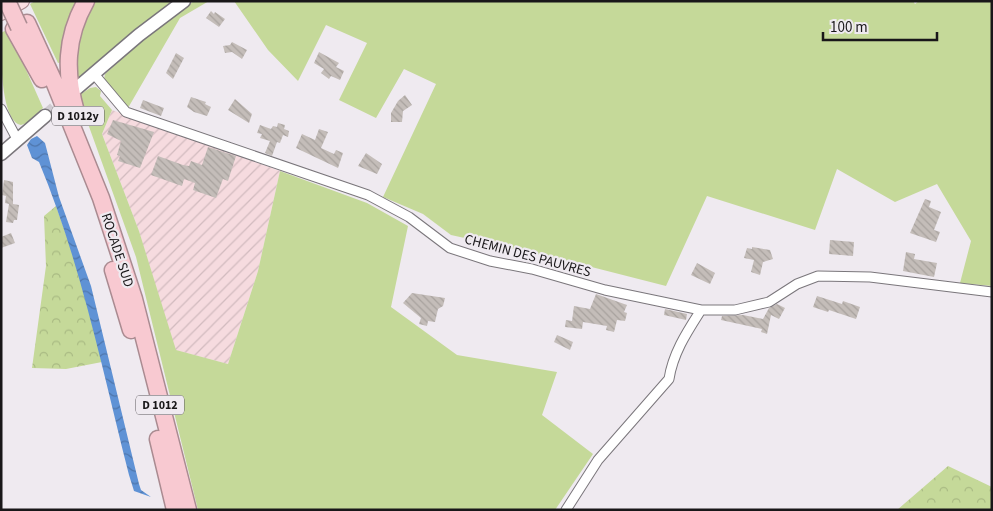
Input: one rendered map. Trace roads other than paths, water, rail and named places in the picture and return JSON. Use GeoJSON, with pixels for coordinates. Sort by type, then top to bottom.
{"type":"FeatureCollection","features":[{"type":"Feature","properties":{"kind":"highway"},"geometry":{"type":"LineString","coordinates":[[8,1],[1,5],[20,26]]}},
{"type":"Feature","properties":{"kind":"highway","name":"ROCADE SUD"},"geometry":{"type":"LineString","coordinates":[[8,1],[81,146],[102,198],[134,299],[188,510]]}},
{"type":"Feature","properties":{"kind":"highway","name":"ROCADE SUD"},"geometry":{"type":"LineString","coordinates":[[17,1],[20,26],[68,138],[106,246],[137,351],[175,510]]}},
{"type":"Feature","properties":{"kind":"highway","name":"D 1012y"},"geometry":{"type":"LineString","coordinates":[[86,1],[72,33],[68,54],[68,76],[79,122],[100,184],[102,198]]}},
{"type":"Feature","properties":{"kind":"main road"},"geometry":{"type":"LineString","coordinates":[[1,12],[22,1]]}},
{"type":"Feature","properties":{"kind":"street"},"geometry":{"type":"LineString","coordinates":[[77,88],[139,35],[184,1]]}},
{"type":"Feature","properties":{"kind":"street","name":"CHEMIN DES PAUVRES"},"geometry":{"type":"LineString","coordinates":[[94,74],[126,112],[368,195],[409,217],[450,248],[490,261],[532,269],[605,290],[701,310],[735,310],[769,302],[797,284],[818,276],[870,277],[992,292]]}},
{"type":"Feature","properties":{"kind":"street"},"geometry":{"type":"LineString","coordinates":[[1,109],[17,139]]}},
{"type":"Feature","properties":{"kind":"street"},"geometry":{"type":"LineString","coordinates":[[1,154],[45,116]]}},
{"type":"Feature","properties":{"kind":"street"},"geometry":{"type":"LineString","coordinates":[[566,510],[598,460],[669,379],[671,364],[681,342],[701,310]]}},
{"type":"Feature","properties":{"kind":"water"},"geometry":{"type":"Polygon","coordinates":[[[37,136],[45,143],[59,197],[91,286],[139,484],[141,490],[151,497],[134,491],[79,277],[54,200],[39,162],[32,158],[27,145],[31,139],[37,136]]]}},
{"type":"Feature","properties":{"kind":"tunnel"},"geometry":{"type":"LineString","coordinates":[[45,116],[68,96]]}}]}
